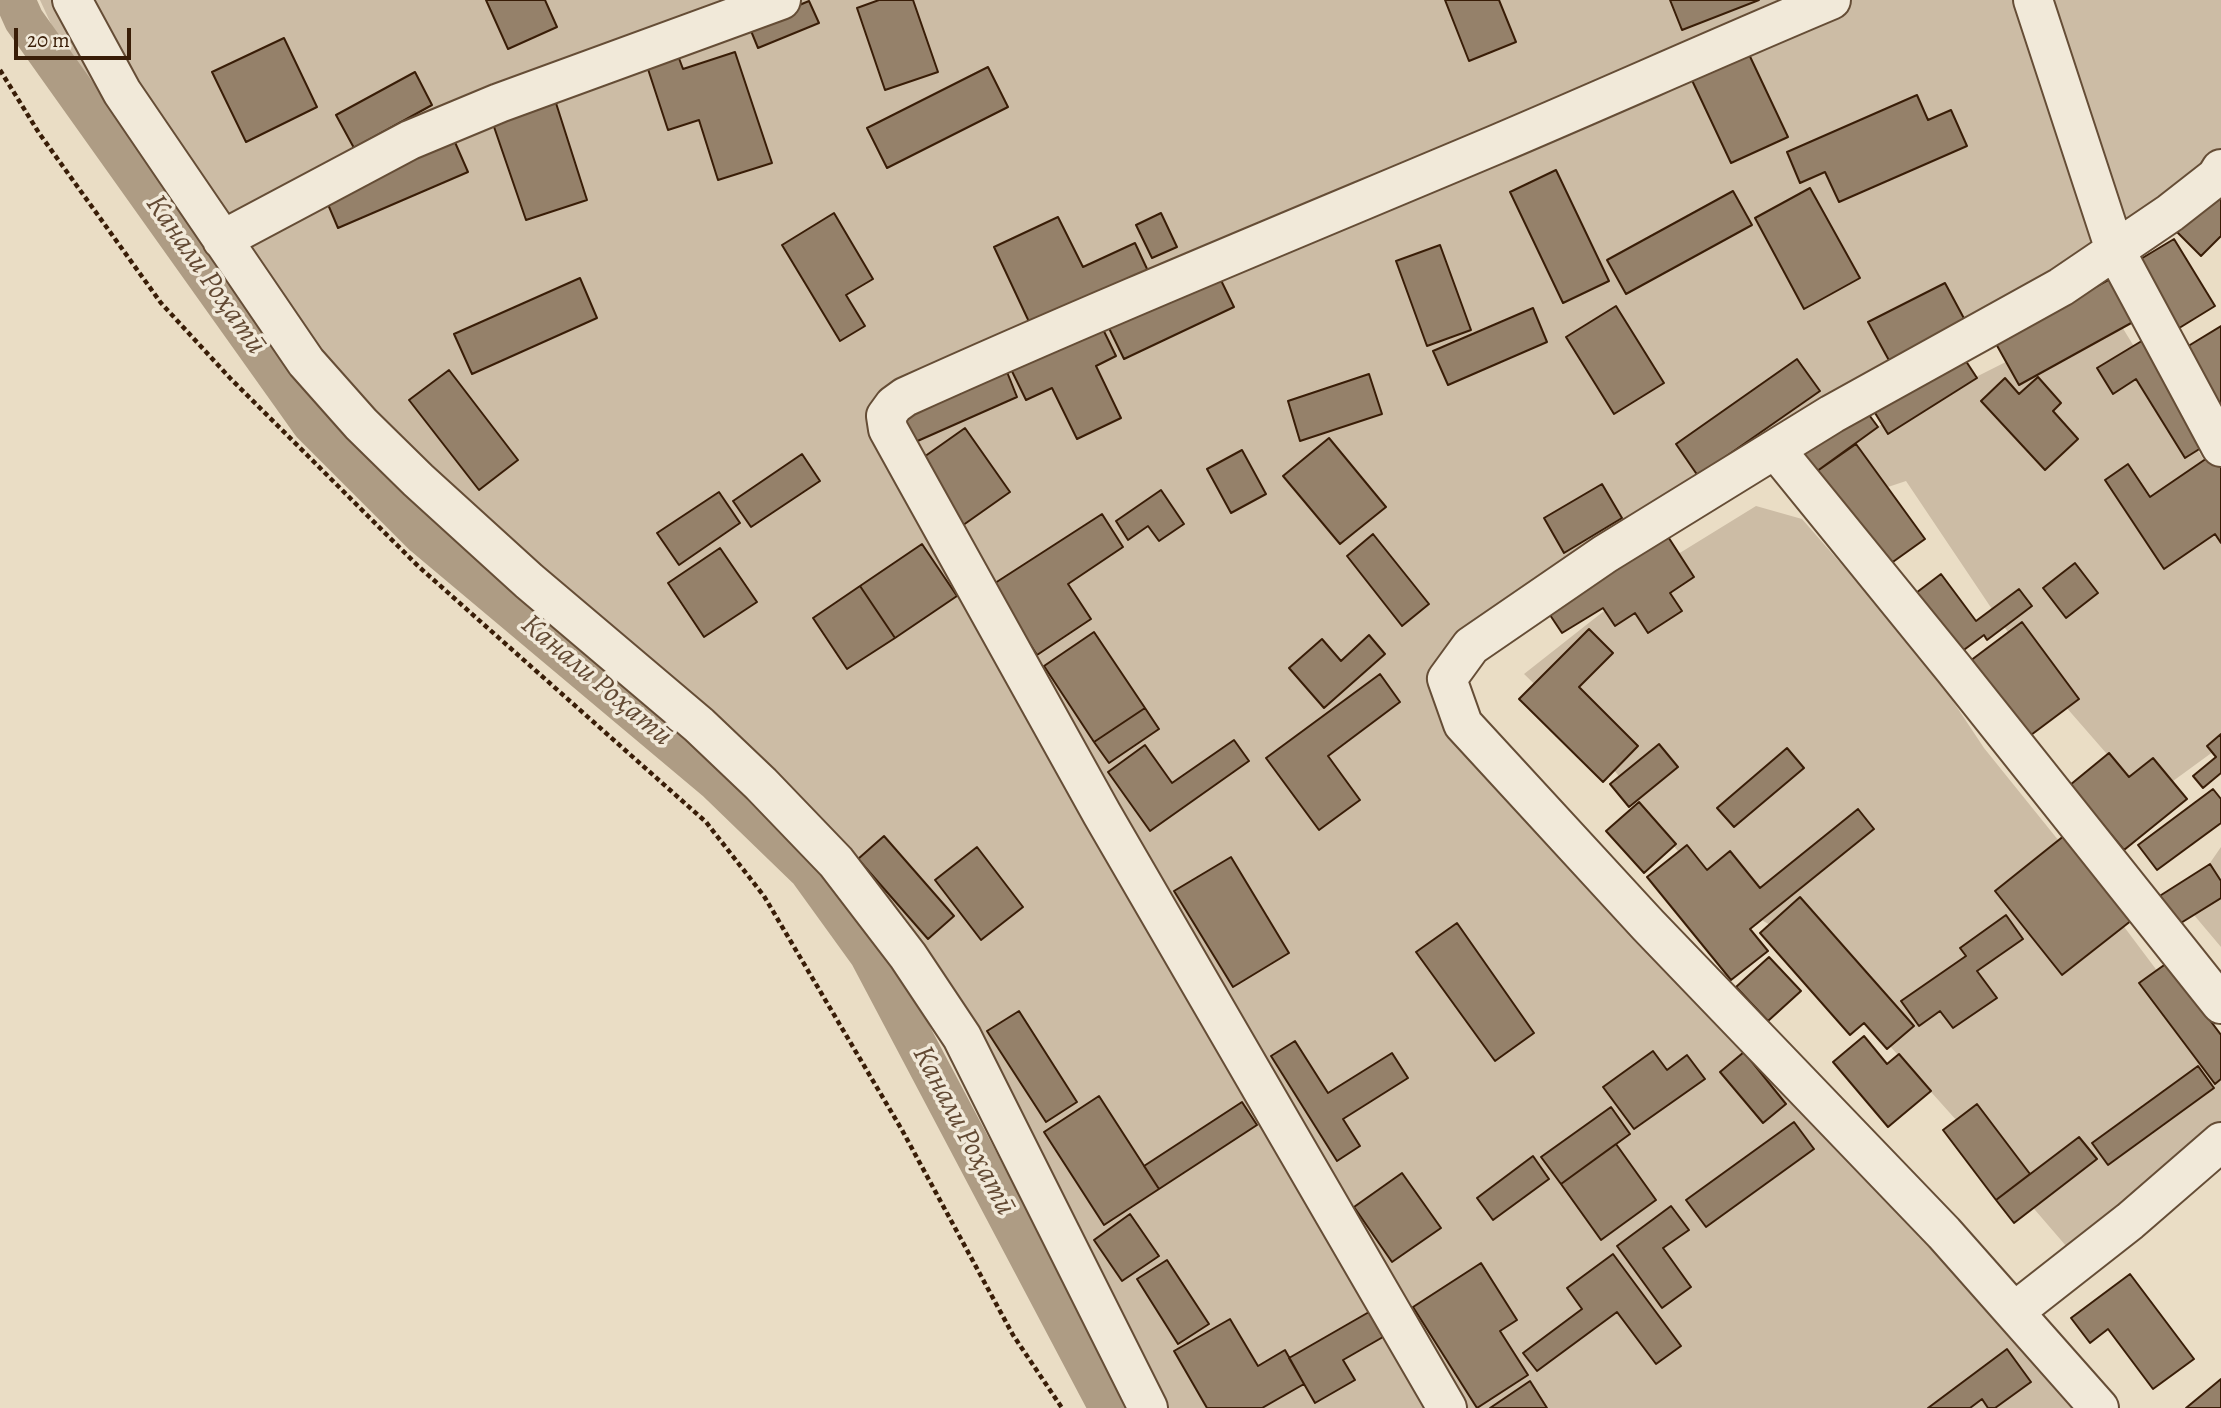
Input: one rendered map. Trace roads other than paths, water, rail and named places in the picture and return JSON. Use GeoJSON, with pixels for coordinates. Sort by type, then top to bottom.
{"type":"FeatureCollection","features":[{"type":"Feature","properties":{"kind":"lane"},"geometry":{"type":"LineString","coordinates":[[72,0],[122,92],[306,362],[361,424],[418,480],[529,582],[699,725],[761,784],[836,862],[908,956],[962,1037],[1148,1408]]}},
{"type":"Feature","properties":{"kind":"lane"},"geometry":{"type":"LineString","coordinates":[[222,240],[410,140],[499,103],[781,0]]}},
{"type":"Feature","properties":{"kind":"lane"},"geometry":{"type":"LineString","coordinates":[[1447,1408],[1109,826],[888,429],[886,416],[894,405],[905,397],[1069,323],[1514,137],[1831,0]]}},
{"type":"Feature","properties":{"kind":"lane"},"geometry":{"type":"LineString","coordinates":[[2034,0],[2115,250],[2221,447]]}},
{"type":"Feature","properties":{"kind":"lane"},"geometry":{"type":"LineString","coordinates":[[2099,1408],[1944,1233],[1648,925],[1463,724],[1447,679],[1471,646],[1605,554],[1832,414],[2061,287],[2170,213],[2216,177],[2221,169]]}},
{"type":"Feature","properties":{"kind":"lane"},"geometry":{"type":"LineString","coordinates":[[1774,449],[1954,669],[2221,1004]]}},
{"type":"Feature","properties":{"kind":"lane"},"geometry":{"type":"LineString","coordinates":[[2014,1312],[2130,1221],[2221,1142]]}},
{"type":"Feature","properties":{"kind":"waterway","name":"Канали Роҳатӣ"},"geometry":{"type":"LineString","coordinates":[[15,0],[24,20],[311,423],[424,536],[716,781],[809,871],[869,954],[1109,1408]]}}]}
